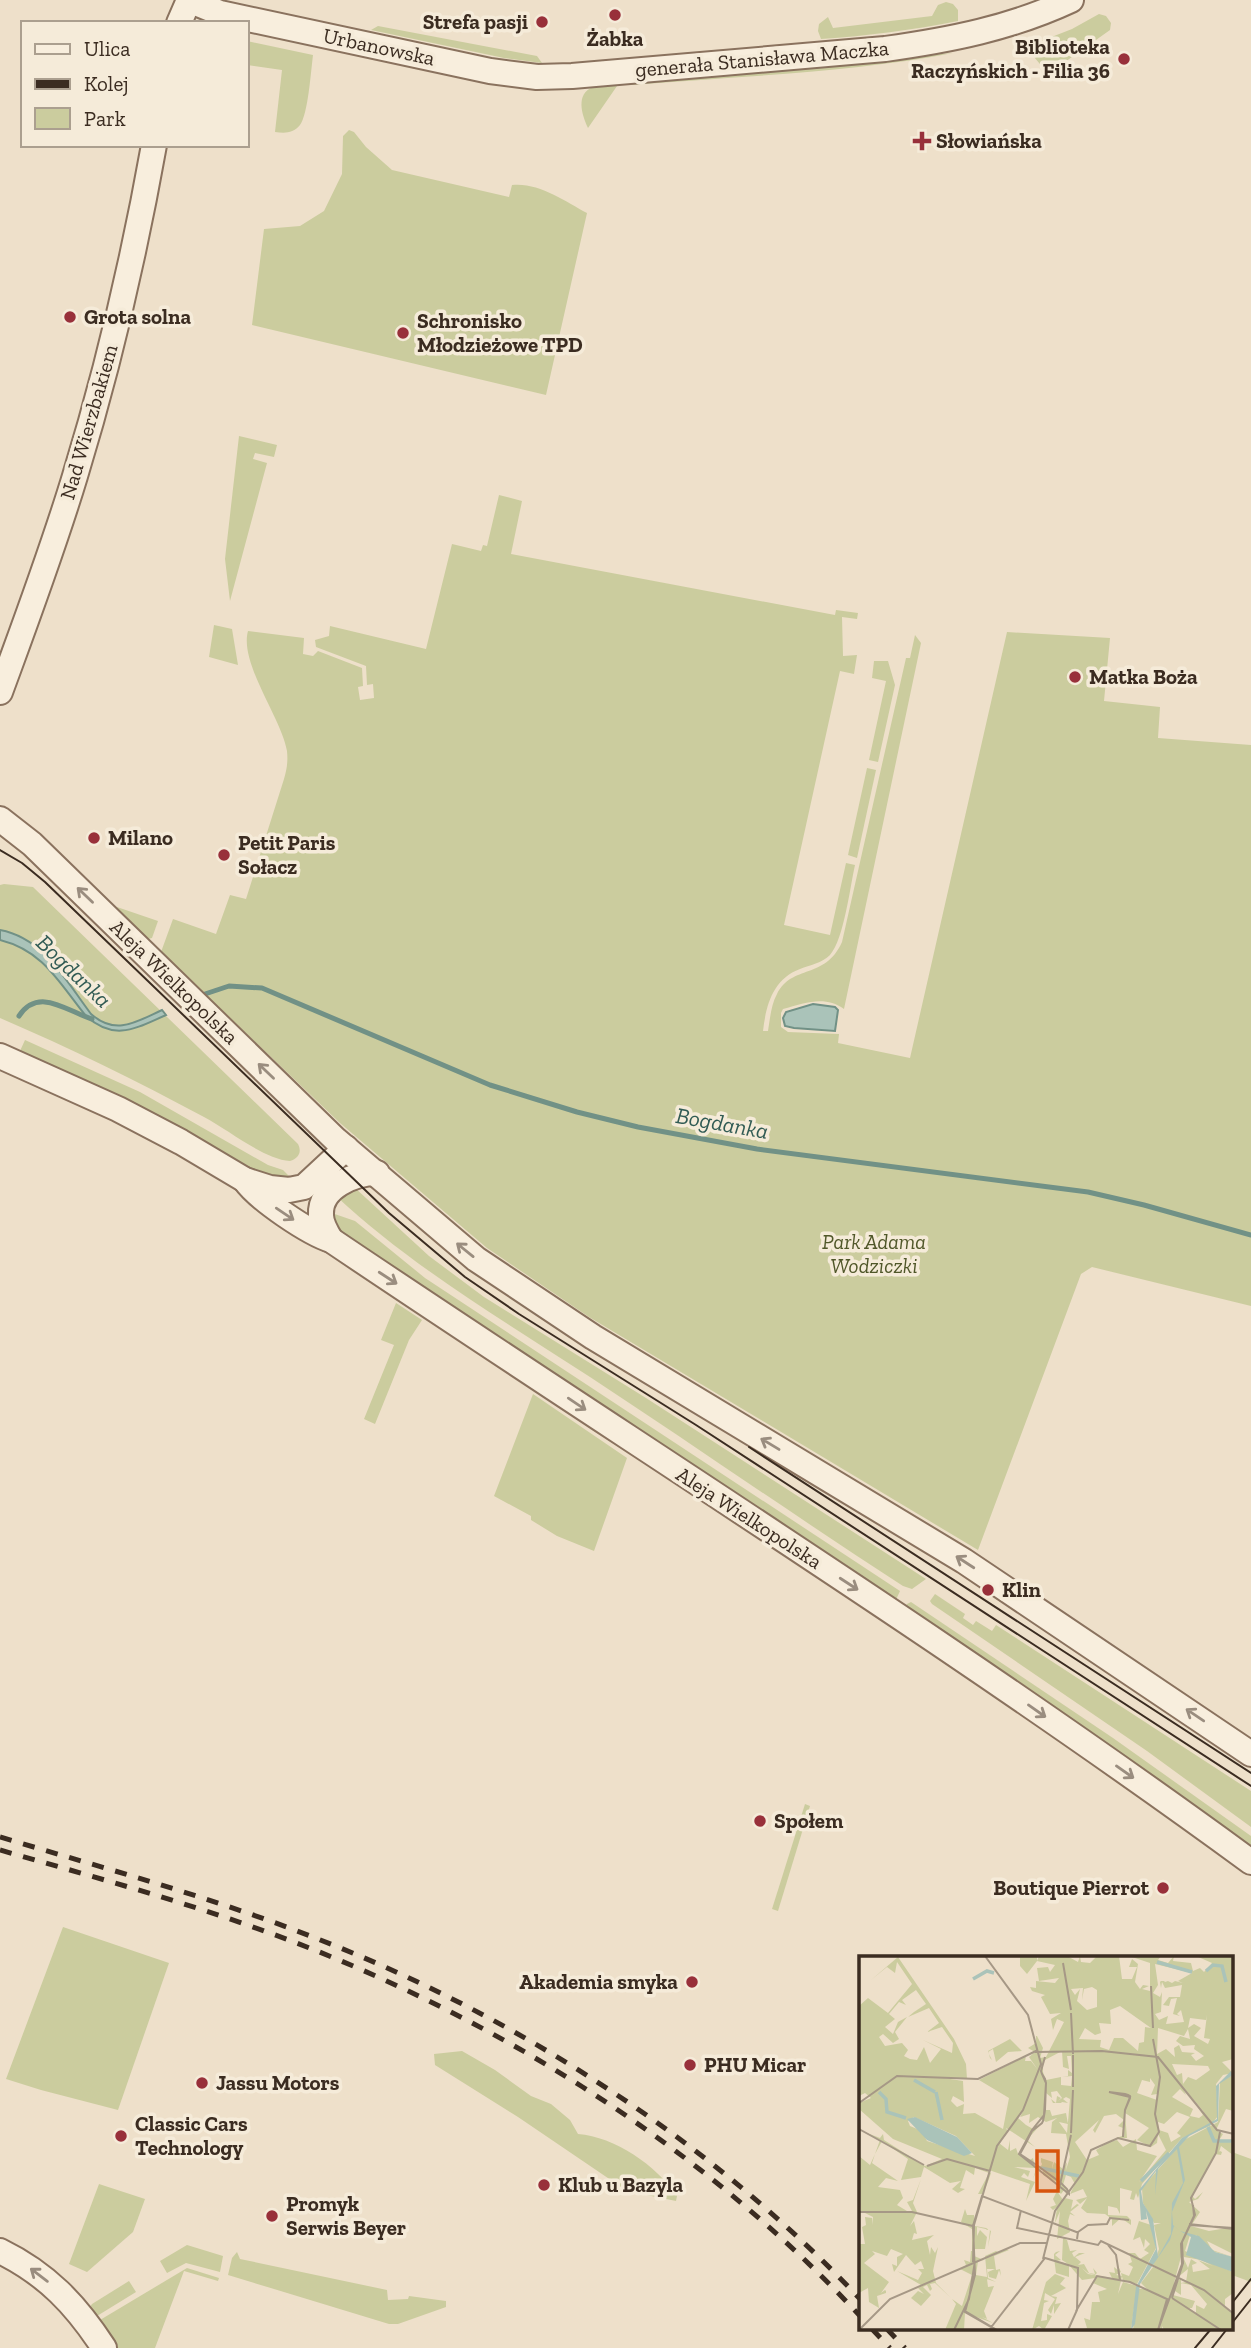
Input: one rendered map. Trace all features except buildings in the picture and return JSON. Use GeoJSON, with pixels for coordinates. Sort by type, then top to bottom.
{"type":"FeatureCollection","features":[{"type":"Feature","properties":{"kind":"street","name":"Urbanowska"},"geometry":{"type":"LineString","coordinates":[[188,0],[220,13],[490,71],[537,77],[572,76]]}},
{"type":"Feature","properties":{"kind":"street"},"geometry":{"type":"LineString","coordinates":[[180,21],[188,0]]}},
{"type":"Feature","properties":{"kind":"street","name":"generała Stanisława Maczka"},"geometry":{"type":"LineString","coordinates":[[572,76],[885,49],[933,42],[1004,26],[1071,0]]}},
{"type":"Feature","properties":{"kind":"street","name":"Nad Wierzbakiem"},"geometry":{"type":"LineString","coordinates":[[0,692],[62,518],[92,418],[123,296],[154,147]]}},
{"type":"Feature","properties":{"kind":"street","name":"Aleja Wielkopolska"},"geometry":{"type":"LineString","coordinates":[[0,819],[32,844],[346,1148],[453,1241],[506,1281],[585,1332],[964,1561],[1251,1754]]}},
{"type":"Feature","properties":{"kind":"street","name":"Aleja Wielkopolska"},"geometry":{"type":"LineString","coordinates":[[4,1061],[118,1109],[245,1180],[279,1189],[296,1189],[312,1181],[346,1148]]}},
{"type":"Feature","properties":{"kind":"street"},"geometry":{"type":"LineString","coordinates":[[331,1240],[321,1215],[322,1203],[327,1195],[351,1177],[377,1173]]}},
{"type":"Feature","properties":{"kind":"street","name":"Aleja Wielkopolska"},"geometry":{"type":"LineString","coordinates":[[245,1180],[251,1189],[268,1202],[319,1236],[331,1240],[894,1613],[1251,1862]]}},
{"type":"Feature","properties":{"kind":"street"},"geometry":{"type":"LineString","coordinates":[[0,2251],[20,2261],[54,2286],[73,2304],[104,2348]]}},
{"type":"Feature","properties":{"kind":"green space"},"geometry":{"type":"Polygon","coordinates":[[[946,2],[953,4],[958,10],[958,21],[821,39],[818,31],[819,24],[828,17],[833,28],[932,16],[938,5],[946,2]]]}},
{"type":"Feature","properties":{"kind":"green space"},"geometry":{"type":"Polygon","coordinates":[[[1099,14],[1106,16],[1111,23],[1110,30],[1048,74],[1026,47],[1072,29],[1099,14]]]}},
{"type":"Feature","properties":{"kind":"green space"},"geometry":{"type":"Polygon","coordinates":[[[378,26],[537,56],[542,63],[504,58],[371,30],[378,26]]]}},
{"type":"Feature","properties":{"kind":"green space"},"geometry":{"type":"Polygon","coordinates":[[[248,41],[313,55],[303,120],[294,130],[285,133],[275,132],[282,70],[248,65],[248,41]]]}},
{"type":"Feature","properties":{"kind":"green space"},"geometry":{"type":"Polygon","coordinates":[[[953,53],[874,65],[793,73],[632,85],[630,81],[953,53]]]}},
{"type":"Feature","properties":{"kind":"green space"},"geometry":{"type":"Polygon","coordinates":[[[616,83],[617,86],[588,128],[582,111],[582,100],[587,90],[616,83]]]}},
{"type":"Feature","properties":{"kind":"green space"},"geometry":{"type":"Polygon","coordinates":[[[349,130],[392,170],[509,197],[512,185],[532,186],[587,213],[546,395],[252,325],[264,229],[300,226],[324,211],[342,174],[343,136],[349,130]]]}},
{"type":"Feature","properties":{"kind":"green space"},"geometry":{"type":"Polygon","coordinates":[[[239,436],[277,445],[274,457],[255,453],[253,459],[267,463],[230,601],[225,559],[239,436]]]}},
{"type":"Feature","properties":{"kind":"green space","name":"Park Adama Wodziczki"},"geometry":{"type":"Polygon","coordinates":[[[499,495],[522,501],[511,554],[835,615],[836,610],[858,613],[857,619],[842,617],[843,656],[857,655],[854,674],[840,671],[784,925],[830,935],[846,863],[855,865],[846,912],[839,937],[830,955],[820,962],[791,973],[777,986],[766,1012],[763,1031],[768,1031],[773,1003],[783,985],[827,962],[842,942],[906,658],[910,658],[915,635],[921,643],[844,1009],[822,1001],[783,1009],[781,1027],[788,1032],[839,1034],[838,1043],[910,1058],[1007,632],[1110,638],[1104,701],[1160,707],[1158,738],[1251,745],[1251,1306],[1092,1267],[1081,1274],[978,1550],[589,1317],[487,1248],[340,1123],[161,952],[173,919],[216,934],[230,895],[246,899],[285,775],[287,751],[284,738],[255,675],[247,644],[248,631],[304,638],[303,654],[313,656],[318,651],[362,668],[363,686],[358,687],[360,700],[374,698],[373,684],[367,685],[366,666],[316,647],[315,640],[329,636],[330,626],[426,649],[452,544],[481,551],[483,545],[487,546],[499,495]]]}},
{"type":"Feature","properties":{"kind":"green space"},"geometry":{"type":"Polygon","coordinates":[[[214,625],[232,629],[238,665],[209,657],[214,625]]]}},
{"type":"Feature","properties":{"kind":"green space"},"geometry":{"type":"Polygon","coordinates":[[[874,661],[888,661],[895,685],[878,762],[869,760],[886,681],[872,678],[874,661]]]}},
{"type":"Feature","properties":{"kind":"green space"},"geometry":{"type":"Polygon","coordinates":[[[867,768],[876,770],[857,858],[848,855],[867,768]]]}},
{"type":"Feature","properties":{"kind":"green space"},"geometry":{"type":"Polygon","coordinates":[[[0,885],[33,887],[298,1144],[298,1156],[290,1161],[269,1155],[154,1091],[0,1018],[0,885]]]}},
{"type":"Feature","properties":{"kind":"green space"},"geometry":{"type":"Polygon","coordinates":[[[114,906],[158,921],[152,938],[148,939],[114,906]]]}},
{"type":"Feature","properties":{"kind":"green space"},"geometry":{"type":"Polygon","coordinates":[[[25,1040],[140,1092],[268,1165],[283,1170],[290,1177],[279,1178],[248,1168],[132,1103],[20,1051],[25,1040]]]}},
{"type":"Feature","properties":{"kind":"green space"},"geometry":{"type":"Polygon","coordinates":[[[354,1187],[429,1256],[484,1297],[926,1579],[912,1589],[903,1586],[459,1292],[365,1222],[336,1196],[354,1187]]]}},
{"type":"Feature","properties":{"kind":"green space"},"geometry":{"type":"Polygon","coordinates":[[[326,1211],[355,1221],[425,1278],[900,1591],[894,1604],[336,1233],[326,1211]]]}},
{"type":"Feature","properties":{"kind":"green space"},"geometry":{"type":"Polygon","coordinates":[[[396,1303],[422,1320],[409,1340],[375,1424],[364,1419],[394,1345],[381,1340],[396,1303]]]}},
{"type":"Feature","properties":{"kind":"green space"},"geometry":{"type":"Polygon","coordinates":[[[533,1394],[627,1458],[594,1551],[557,1536],[531,1520],[531,1516],[494,1496],[533,1394]]]}},
{"type":"Feature","properties":{"kind":"green space"},"geometry":{"type":"Polygon","coordinates":[[[935,1594],[965,1614],[963,1618],[973,1625],[976,1621],[992,1631],[996,1625],[1251,1791],[1251,1827],[1147,1751],[932,1604],[930,1601],[935,1594]]]}},
{"type":"Feature","properties":{"kind":"green space"},"geometry":{"type":"Polygon","coordinates":[[[911,1602],[1113,1738],[1251,1836],[1251,1852],[903,1610],[911,1602]]]}},
{"type":"Feature","properties":{"kind":"green space"},"geometry":{"type":"Polygon","coordinates":[[[805,1804],[810,1806],[778,1911],[772,1909],[805,1804]]]}},
{"type":"Feature","properties":{"kind":"green space"},"geometry":{"type":"Polygon","coordinates":[[[63,1927],[169,1963],[118,2110],[6,2079],[63,1927]]]}},
{"type":"Feature","properties":{"kind":"green space"},"geometry":{"type":"Polygon","coordinates":[[[462,2051],[495,2070],[531,2096],[551,2104],[570,2120],[578,2134],[606,2141],[633,2154],[658,2174],[677,2196],[676,2201],[627,2191],[435,2065],[434,2054],[462,2051]]]}},
{"type":"Feature","properties":{"kind":"green space"},"geometry":{"type":"Polygon","coordinates":[[[1234,2153],[1251,2159],[1251,2282],[1234,2276],[1234,2153]]]}},
{"type":"Feature","properties":{"kind":"green space"},"geometry":{"type":"Polygon","coordinates":[[[99,2184],[145,2199],[133,2232],[87,2272],[69,2264],[99,2184]]]}},
{"type":"Feature","properties":{"kind":"green space"},"geometry":{"type":"Polygon","coordinates":[[[187,2245],[223,2256],[220,2272],[186,2263],[167,2273],[160,2261],[187,2245]]]}},
{"type":"Feature","properties":{"kind":"green space"},"geometry":{"type":"Polygon","coordinates":[[[237,2252],[240,2259],[387,2290],[388,2300],[408,2299],[409,2296],[446,2301],[446,2307],[398,2324],[389,2324],[228,2275],[232,2258],[237,2252]]]}},
{"type":"Feature","properties":{"kind":"green space"},"geometry":{"type":"Polygon","coordinates":[[[187,2268],[219,2278],[218,2281],[184,2271],[155,2348],[117,2348],[100,2320],[187,2268]]]}},
{"type":"Feature","properties":{"kind":"green space"},"geometry":{"type":"Polygon","coordinates":[[[129,2281],[136,2292],[97,2316],[90,2307],[92,2304],[129,2281]]]}},
{"type":"Feature","properties":{"kind":"shaded area"},"geometry":{"type":"Polygon","coordinates":[[[0,930],[16,935],[42,951],[91,1014],[100,1021],[118,1026],[162,1010],[166,1015],[126,1030],[116,1031],[97,1024],[86,1016],[59,980],[39,960],[15,945],[0,940],[0,930]]]}},
{"type":"Feature","properties":{"kind":"shaded area"},"geometry":{"type":"Polygon","coordinates":[[[813,1004],[835,1007],[838,1010],[835,1031],[785,1026],[783,1018],[786,1012],[813,1004]]]}},
{"type":"Feature","properties":{"kind":"waterway","name":"Bogdanka"},"geometry":{"type":"LineString","coordinates":[[205,994],[229,986],[262,988],[490,1085],[577,1112],[638,1127],[757,1149],[1088,1192],[1251,1235]]}},
{"type":"Feature","properties":{"kind":"waterway"},"geometry":{"type":"LineString","coordinates":[[19,1016],[27,1007],[45,1002],[92,1019]]}},
{"type":"Feature","properties":{"kind":"tram line"},"geometry":{"type":"LineString","coordinates":[[0,850],[22,863],[45,882],[389,1213],[465,1277],[1251,1786]]}},
{"type":"Feature","properties":{"kind":"tram line"},"geometry":{"type":"LineString","coordinates":[[749,1447],[1251,1773]]}},
{"type":"Feature","properties":{"kind":"tram line"},"geometry":{"type":"LineString","coordinates":[[1234,2300],[1251,2279]]}},
{"type":"Feature","properties":{"kind":"tram line"},"geometry":{"type":"LineString","coordinates":[[1234,2320],[1251,2299]]}},
{"type":"Feature","properties":{"kind":"tram line"},"geometry":{"type":"LineString","coordinates":[[1195,2348],[1210,2330]]}},
{"type":"Feature","properties":{"kind":"tram line"},"geometry":{"type":"LineString","coordinates":[[1212,2348],[1226,2330]]}},
{"type":"Feature","properties":{"kind":"railway"},"geometry":{"type":"LineString","coordinates":[[0,1837],[279,1924],[393,1970],[467,2006],[539,2046],[677,2137],[742,2188],[804,2243],[859,2298]]}},
{"type":"Feature","properties":{"kind":"railway"},"geometry":{"type":"LineString","coordinates":[[0,1850],[158,1896],[274,1934],[388,1982],[463,2018],[536,2058],[675,2151],[740,2202],[859,2315]]}},
{"type":"Feature","properties":{"kind":"railway"},"geometry":{"type":"LineString","coordinates":[[873,2330],[890,2348]]}},
{"type":"Feature","properties":{"kind":"railway"},"geometry":{"type":"LineString","coordinates":[[888,2330],[905,2348]]}},
{"type":"Feature","properties":{"kind":"place","name":"Żabka"},"geometry":{"type":"Point","coordinates":[615,15]}},
{"type":"Feature","properties":{"kind":"place","name":"Strefa pasji"},"geometry":{"type":"Point","coordinates":[542,22]}},
{"type":"Feature","properties":{"kind":"place","name":"Biblioteka Raczyńskich - Filia 36"},"geometry":{"type":"Point","coordinates":[1124,59]}},
{"type":"Feature","properties":{"kind":"place","name":"Słowiańska"},"geometry":{"type":"Point","coordinates":[922,141]}},
{"type":"Feature","properties":{"kind":"place","name":"Grota solna"},"geometry":{"type":"Point","coordinates":[70,317]}},
{"type":"Feature","properties":{"kind":"place","name":"Schronisko Młodzieżowe TPD"},"geometry":{"type":"Point","coordinates":[403,333]}},
{"type":"Feature","properties":{"kind":"place","name":"Matka Boża"},"geometry":{"type":"Point","coordinates":[1075,677]}},
{"type":"Feature","properties":{"kind":"place","name":"Milano"},"geometry":{"type":"Point","coordinates":[94,838]}},
{"type":"Feature","properties":{"kind":"place","name":"Petit Paris Sołacz"},"geometry":{"type":"Point","coordinates":[224,855]}},
{"type":"Feature","properties":{"kind":"place","name":"Klin"},"geometry":{"type":"Point","coordinates":[988,1590]}},
{"type":"Feature","properties":{"kind":"place","name":"Społem"},"geometry":{"type":"Point","coordinates":[760,1821]}},
{"type":"Feature","properties":{"kind":"place","name":"Boutique Pierrot"},"geometry":{"type":"Point","coordinates":[1163,1888]}},
{"type":"Feature","properties":{"kind":"place","name":"Akademia smyka"},"geometry":{"type":"Point","coordinates":[692,1982]}},
{"type":"Feature","properties":{"kind":"place","name":"PHU Micar"},"geometry":{"type":"Point","coordinates":[690,2065]}},
{"type":"Feature","properties":{"kind":"place","name":"Jassu Motors"},"geometry":{"type":"Point","coordinates":[202,2083]}},
{"type":"Feature","properties":{"kind":"place","name":"Classic Cars Technology"},"geometry":{"type":"Point","coordinates":[121,2136]}},
{"type":"Feature","properties":{"kind":"place","name":"Klub u Bazyla"},"geometry":{"type":"Point","coordinates":[544,2185]}},
{"type":"Feature","properties":{"kind":"place","name":"Promyk Serwis Beyer"},"geometry":{"type":"Point","coordinates":[272,2216]}}]}
